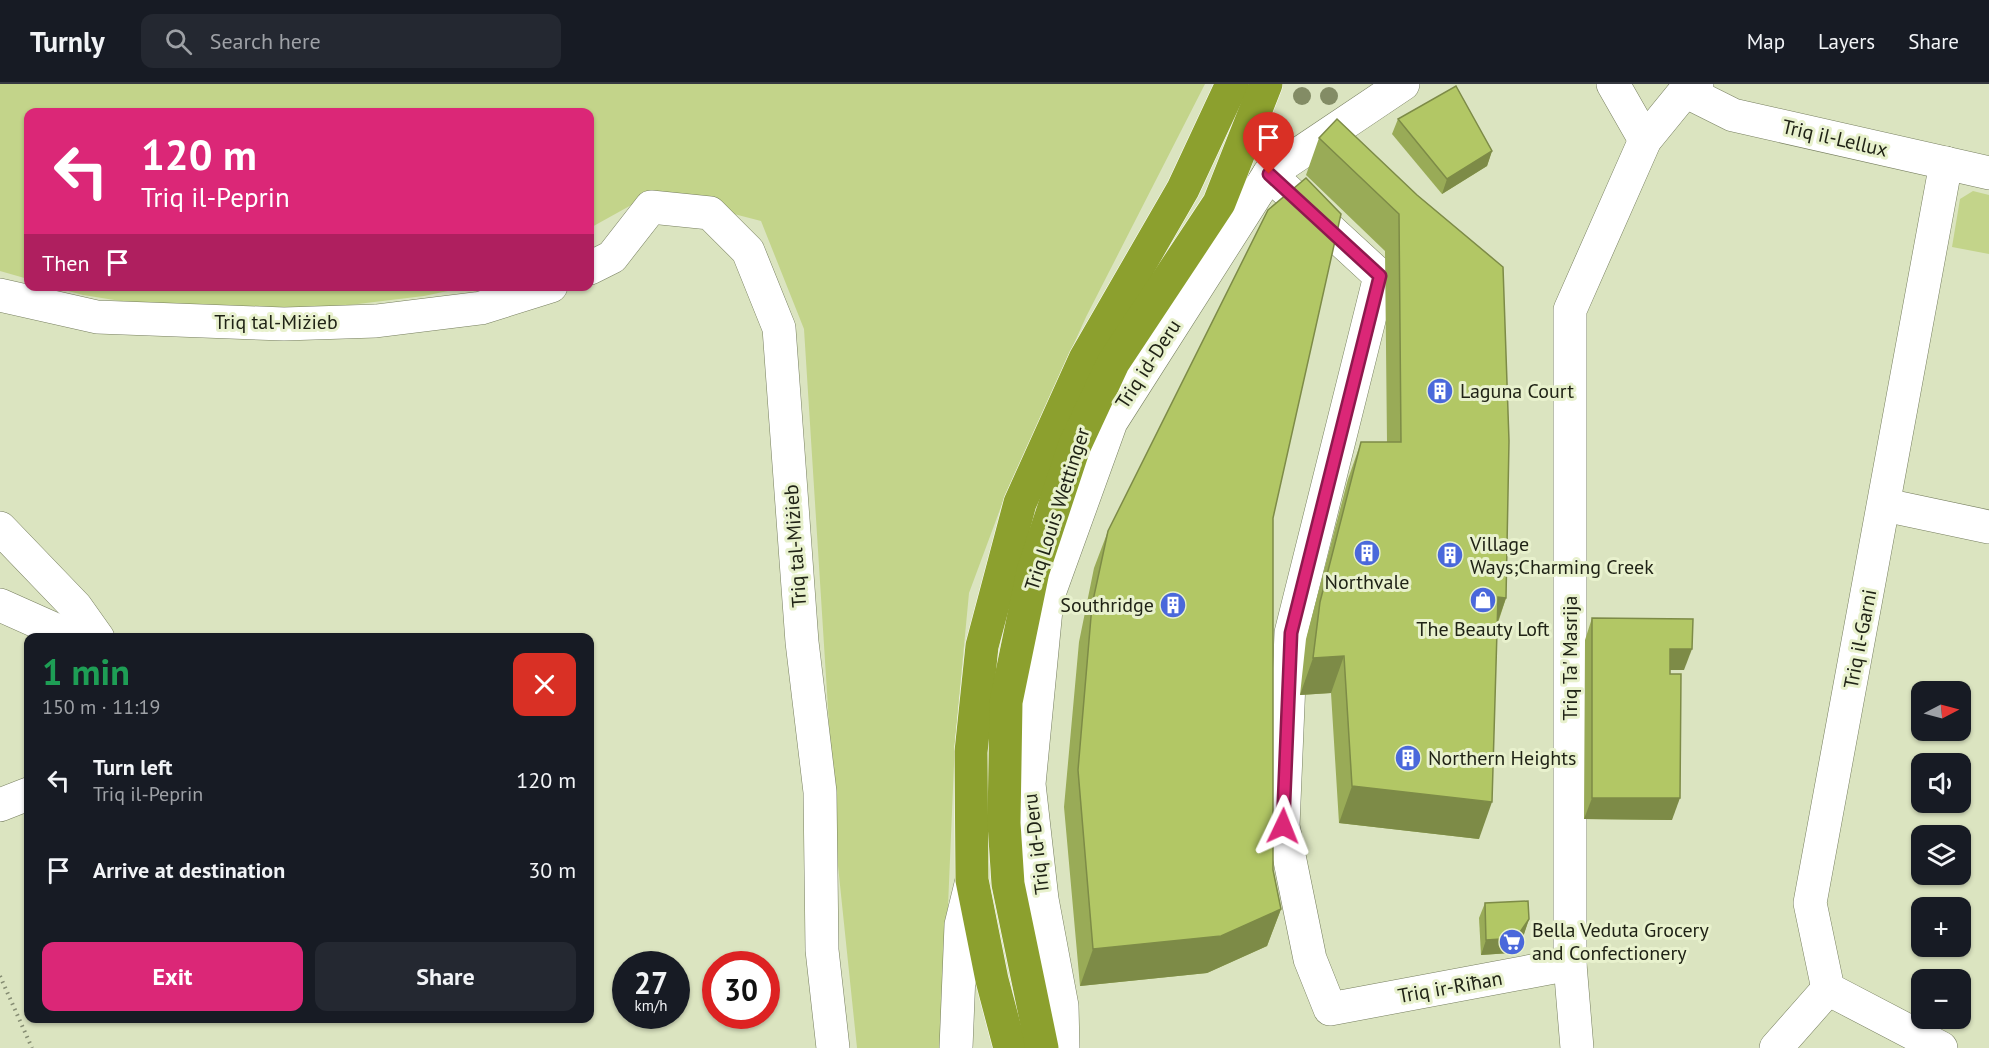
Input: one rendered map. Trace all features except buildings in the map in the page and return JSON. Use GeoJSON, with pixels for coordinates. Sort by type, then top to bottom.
{"type":"FeatureCollection","features":[{"type":"Feature","properties":{"kind":"highway","name":"Triq Louis Wettinger"},"geometry":{"type":"LineString","coordinates":[[1011,1048],[992,980],[972,880],[971,752],[982,646],[1020,503],[1085,359],[1183,189],[1232,84]]}},
{"type":"Feature","properties":{"kind":"highway","name":"Triq Louis Wettinger"},"geometry":{"type":"LineString","coordinates":[[1042,1048],[1008,884],[1004,823],[1006,702],[1033,571],[1074,447],[1113,363],[1219,202],[1266,84]]}},
{"type":"Feature","properties":{"kind":"street","name":"Triq id-Deru"},"geometry":{"type":"LineString","coordinates":[[1063,1048],[1062,1006],[1042,899],[1029,784],[1047,599],[1111,422],[1269,174],[1403,84]]}},
{"type":"Feature","properties":{"kind":"street"},"geometry":{"type":"LineString","coordinates":[[1613,84],[1645,140]]}},
{"type":"Feature","properties":{"kind":"street","name":"Triq Ta' Masrija"},"geometry":{"type":"LineString","coordinates":[[1577,1048],[1570,964],[1570,310],[1645,140],[1691,88]]}},
{"type":"Feature","properties":{"kind":"street","name":"Triq il-Lellux"},"geometry":{"type":"LineString","coordinates":[[1691,88],[1733,115],[1989,173]]}},
{"type":"Feature","properties":{"kind":"street","name":"Triq il-Garni"},"geometry":{"type":"LineString","coordinates":[[1828,989],[1810,903],[1885,505],[1946,163]]}},
{"type":"Feature","properties":{"kind":"street","name":"Triq ir-Riħan"},"geometry":{"type":"LineString","coordinates":[[1269,174],[1380,276],[1291,633],[1283,826],[1310,959],[1330,1009],[1570,964]]}},
{"type":"Feature","properties":{"kind":"street","name":"Triq tal-Miżieb"},"geometry":{"type":"LineString","coordinates":[[594,266],[612,257],[651,207],[710,213],[748,251],[779,328],[802,642],[820,792],[822,950],[833,1048]]}},
{"type":"Feature","properties":{"kind":"street","name":"Triq tal-Miżieb"},"geometry":{"type":"LineString","coordinates":[[0,296],[97,317],[284,324],[376,321],[481,308],[534,291]]}},
{"type":"Feature","properties":{"kind":"street"},"geometry":{"type":"LineString","coordinates":[[1885,505],[1989,527]]}},
{"type":"Feature","properties":{"kind":"street"},"geometry":{"type":"LineString","coordinates":[[0,528],[76,607],[94,633]]}},
{"type":"Feature","properties":{"kind":"street"},"geometry":{"type":"LineString","coordinates":[[0,605],[63,633]]}},
{"type":"Feature","properties":{"kind":"street"},"geometry":{"type":"LineString","coordinates":[[0,805],[24,796]]}},
{"type":"Feature","properties":{"kind":"street"},"geometry":{"type":"LineString","coordinates":[[956,1048],[961,925],[972,880]]}},
{"type":"Feature","properties":{"kind":"street"},"geometry":{"type":"LineString","coordinates":[[1776,1048],[1828,989],[1941,1048]]}},
{"type":"Feature","properties":{"kind":"path"},"geometry":{"type":"LineString","coordinates":[[0,976],[32,1048]]}},
{"type":"Feature","properties":{"kind":"green space"},"geometry":{"type":"Polygon","coordinates":[[[0,84],[1205,84],[1086,317],[1005,496],[969,593],[955,741],[942,1048],[857,1048],[838,866],[804,329],[761,221],[653,193],[594,226],[594,108],[24,108],[24,278],[0,271],[0,84]]]}},
{"type":"Feature","properties":{"kind":"green space"},"geometry":{"type":"Polygon","coordinates":[[[1973,191],[1989,195],[1989,254],[1952,247],[1960,199],[1973,191]]]}},
{"type":"Feature","properties":{"kind":"green space"},"geometry":{"type":"Polygon","coordinates":[[[68,291],[448,291],[424,296],[234,319],[68,291]]]}},
{"type":"Feature","properties":{"kind":"place","name":"Laguna Court"},"geometry":{"type":"Point","coordinates":[1440,391]}},
{"type":"Feature","properties":{"kind":"place","name":"Northvale"},"geometry":{"type":"Point","coordinates":[1367,553]}},
{"type":"Feature","properties":{"kind":"place","name":"Village Ways;Charming Creek"},"geometry":{"type":"Point","coordinates":[1450,555]}},
{"type":"Feature","properties":{"kind":"place","name":"The Beauty Loft"},"geometry":{"type":"Point","coordinates":[1483,600]}},
{"type":"Feature","properties":{"kind":"place","name":"Southridge"},"geometry":{"type":"Point","coordinates":[1173,605]}},
{"type":"Feature","properties":{"kind":"place","name":"Northern Heights"},"geometry":{"type":"Point","coordinates":[1408,758]}},
{"type":"Feature","properties":{"kind":"place","name":"Bella Veduta Grocery and Confectionery"},"geometry":{"type":"Point","coordinates":[1512,942]}},
{"type":"Feature","properties":{"kind":"route"},"geometry":{"type":"LineString","coordinates":[[1269,174],[1380,276],[1291,633],[1283,826]]}}]}
